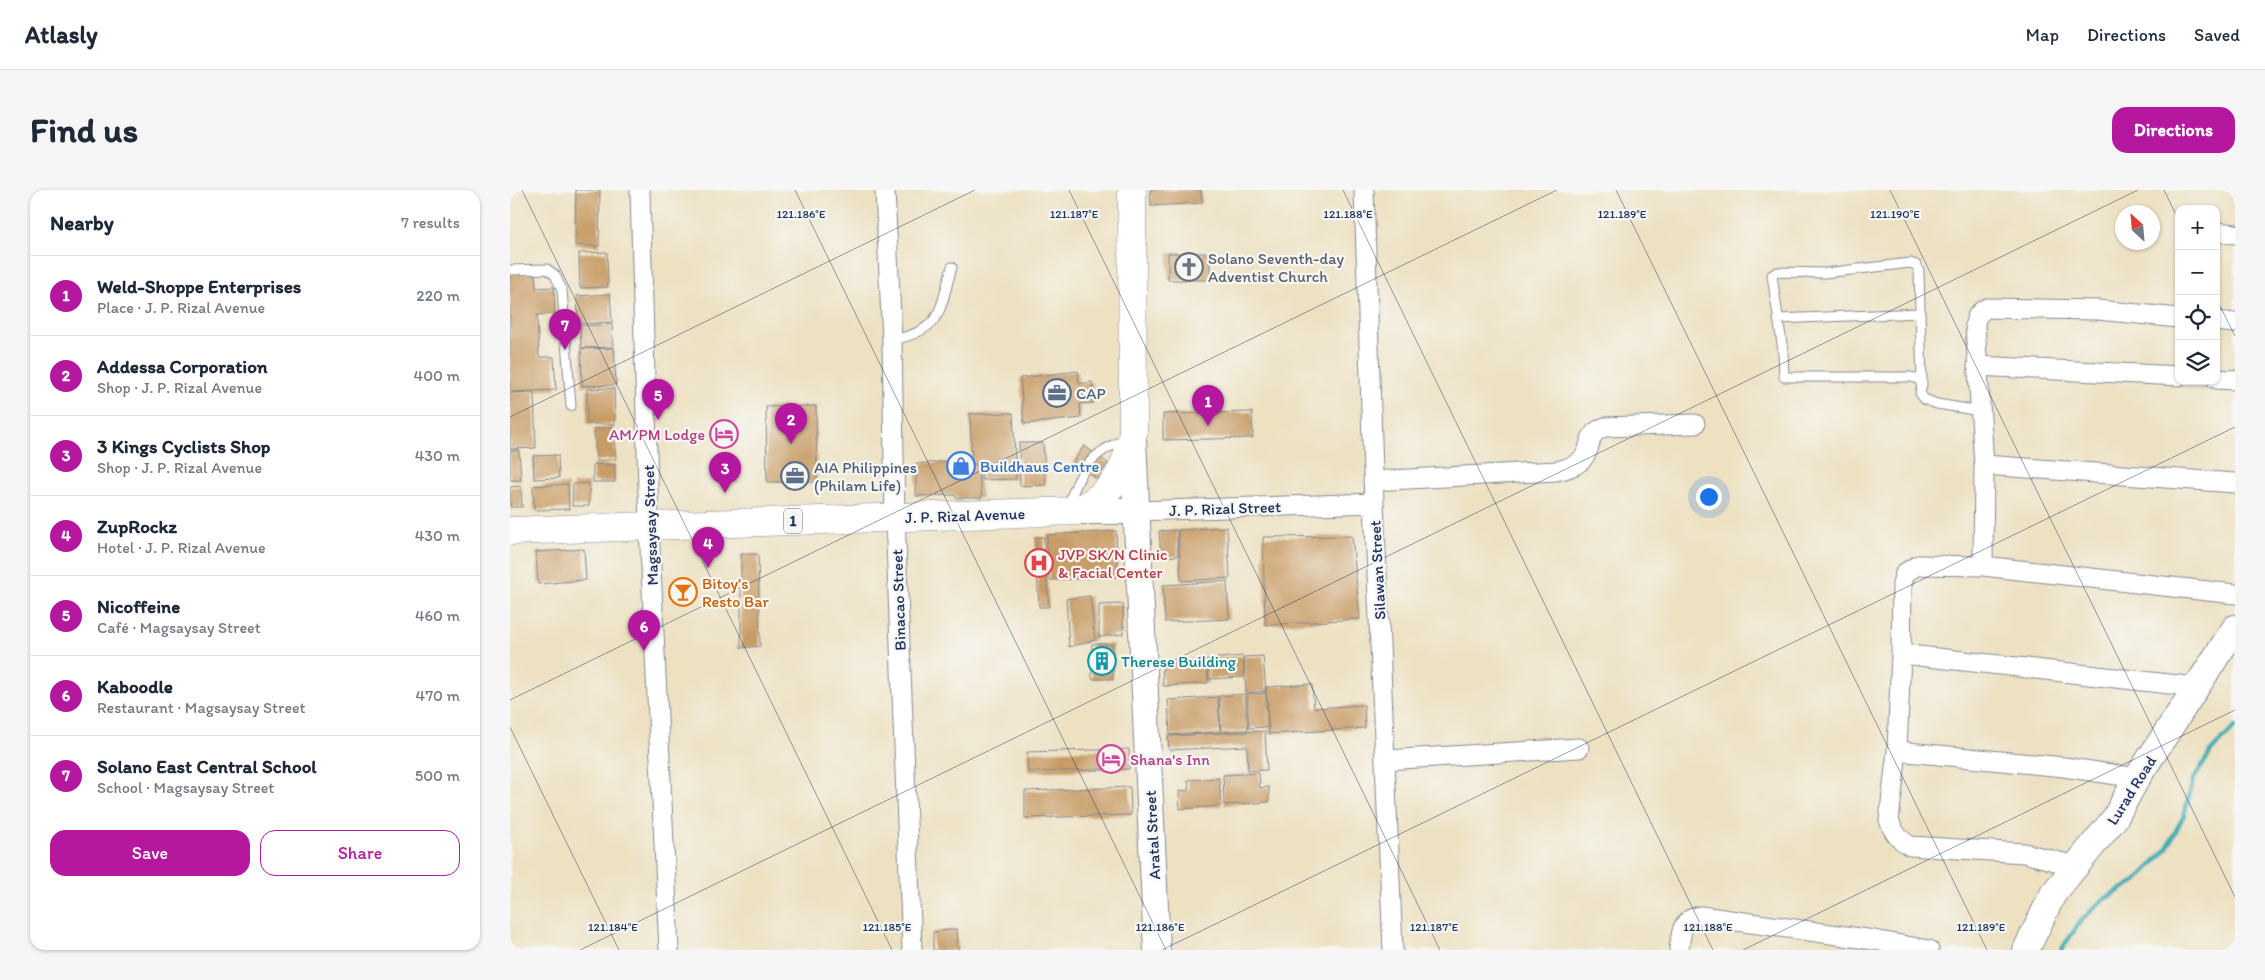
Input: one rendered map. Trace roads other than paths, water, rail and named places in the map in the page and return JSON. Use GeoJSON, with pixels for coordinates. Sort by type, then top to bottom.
{"type":"FeatureCollection","features":[{"type":"Feature","properties":{"kind":"main road","name":"J. P. Rizal Avenue"},"geometry":{"type":"LineString","coordinates":[[510,531],[1072,511],[1092,503],[1107,492],[1118,478],[1130,451],[1132,435],[1132,190]]}},
{"type":"Feature","properties":{"kind":"street","name":"Magsaysay Street"},"geometry":{"type":"LineString","coordinates":[[640,190],[649,526],[669,950]]}},
{"type":"Feature","properties":{"kind":"street","name":"Binacao Street"},"geometry":{"type":"LineString","coordinates":[[885,190],[892,340],[895,517],[912,950]]}},
{"type":"Feature","properties":{"kind":"street","name":"Silawan Street"},"geometry":{"type":"LineString","coordinates":[[1364,190],[1373,482],[1393,950]]}},
{"type":"Feature","properties":{"kind":"street"},"geometry":{"type":"LineString","coordinates":[[2220,232],[2235,234]]}},
{"type":"Feature","properties":{"kind":"street"},"geometry":{"type":"LineString","coordinates":[[1982,566],[1984,465],[1977,366],[1976,318],[1980,312],[1987,308],[2098,310],[2175,318]]}},
{"type":"Feature","properties":{"kind":"street"},"geometry":{"type":"LineString","coordinates":[[2220,321],[2235,323]]}},
{"type":"Feature","properties":{"kind":"street"},"geometry":{"type":"LineString","coordinates":[[1977,366],[2175,376]]}},
{"type":"Feature","properties":{"kind":"street"},"geometry":{"type":"LineString","coordinates":[[2220,379],[2235,380]]}},
{"type":"Feature","properties":{"kind":"street"},"geometry":{"type":"LineString","coordinates":[[1373,482],[1556,472],[1578,464],[1584,458],[1591,436],[1596,430],[1605,427],[1695,424]]}},
{"type":"Feature","properties":{"kind":"street","name":"Aratal Street"},"geometry":{"type":"LineString","coordinates":[[1132,435],[1157,950]]}},
{"type":"Feature","properties":{"kind":"street"},"geometry":{"type":"LineString","coordinates":[[1984,465],[2235,483]]}},
{"type":"Feature","properties":{"kind":"street","name":"J. P. Rizal Street"},"geometry":{"type":"LineString","coordinates":[[1072,511],[1137,511],[1374,502]]}},
{"type":"Feature","properties":{"kind":"street"},"geometry":{"type":"LineString","coordinates":[[2075,866],[2024,853],[1910,846],[1900,840],[1892,831],[1889,820],[1897,751],[1902,654],[1902,584],[1905,573],[1918,565],[1982,566],[2235,594]]}},
{"type":"Feature","properties":{"kind":"street","name":"Lurad Road"},"geometry":{"type":"LineString","coordinates":[[2026,950],[2053,894],[2115,818],[2137,778],[2235,628]]}},
{"type":"Feature","properties":{"kind":"street"},"geometry":{"type":"LineString","coordinates":[[1902,654],[2196,687]]}},
{"type":"Feature","properties":{"kind":"street"},"geometry":{"type":"LineString","coordinates":[[1386,760],[1578,748]]}},
{"type":"Feature","properties":{"kind":"street"},"geometry":{"type":"LineString","coordinates":[[1897,751],[2064,767],[2137,778]]}},
{"type":"Feature","properties":{"kind":"street"},"geometry":{"type":"LineString","coordinates":[[1679,950],[1681,929],[1686,921],[1702,916],[1874,940],[1928,950]]}},
{"type":"Feature","properties":{"kind":"lane"},"geometry":{"type":"LineString","coordinates":[[1922,385],[1918,379],[1911,377],[1784,378],[1783,351],[1772,275],[1777,272],[1825,273],[1910,263],[1916,265],[1919,271],[1922,385],[1920,393],[1924,400],[1937,404],[1980,411]]}},
{"type":"Feature","properties":{"kind":"lane"},"geometry":{"type":"LineString","coordinates":[[892,340],[922,332],[932,323],[938,313],[952,267]]}},
{"type":"Feature","properties":{"kind":"lane"},"geometry":{"type":"LineString","coordinates":[[510,270],[547,269],[555,275],[559,282],[562,290],[571,406]]}},
{"type":"Feature","properties":{"kind":"lane"},"geometry":{"type":"LineString","coordinates":[[1778,319],[1920,313]]}},
{"type":"Feature","properties":{"kind":"waterway"},"geometry":{"type":"LineString","coordinates":[[2061,950],[2080,922],[2101,901],[2136,881],[2166,850],[2184,815],[2193,780],[2212,750],[2235,727]]}},
{"type":"Feature","properties":{"kind":"place","name":"Solano Seventh-day Adventist Church"},"geometry":{"type":"Point","coordinates":[1189,267]}},
{"type":"Feature","properties":{"kind":"place","name":"Solano East Central School"},"geometry":{"type":"Point","coordinates":[565,350]}},
{"type":"Feature","properties":{"kind":"place","name":"CAP"},"geometry":{"type":"Point","coordinates":[1057,393]}},
{"type":"Feature","properties":{"kind":"place","name":"Nicoffeine"},"geometry":{"type":"Point","coordinates":[658,420]}},
{"type":"Feature","properties":{"kind":"place","name":"Weld-Shoppe Enterprises"},"geometry":{"type":"Point","coordinates":[1208,426]}},
{"type":"Feature","properties":{"kind":"place","name":"AM/PM Lodge"},"geometry":{"type":"Point","coordinates":[724,434]}},
{"type":"Feature","properties":{"kind":"place","name":"Addessa Corporation"},"geometry":{"type":"Point","coordinates":[791,444]}},
{"type":"Feature","properties":{"kind":"place","name":"Buildhaus Centre"},"geometry":{"type":"Point","coordinates":[961,466]}},
{"type":"Feature","properties":{"kind":"place","name":"AIA Philippines (Philam Life)"},"geometry":{"type":"Point","coordinates":[795,476]}},
{"type":"Feature","properties":{"kind":"place","name":"3 Kings Cyclists Shop"},"geometry":{"type":"Point","coordinates":[725,493]}},
{"type":"Feature","properties":{"kind":"place","name":"JVP SK/N Clinic & Facial Center"},"geometry":{"type":"Point","coordinates":[1039,563]}},
{"type":"Feature","properties":{"kind":"place","name":"ZupRockz"},"geometry":{"type":"Point","coordinates":[708,568]}},
{"type":"Feature","properties":{"kind":"place","name":"Bitoy’s Resto Bar"},"geometry":{"type":"Point","coordinates":[683,592]}},
{"type":"Feature","properties":{"kind":"place","name":"Kaboodle"},"geometry":{"type":"Point","coordinates":[644,651]}},
{"type":"Feature","properties":{"kind":"place","name":"Therese Building"},"geometry":{"type":"Point","coordinates":[1102,661]}},
{"type":"Feature","properties":{"kind":"place","name":"Shana's Inn"},"geometry":{"type":"Point","coordinates":[1111,759]}}]}
